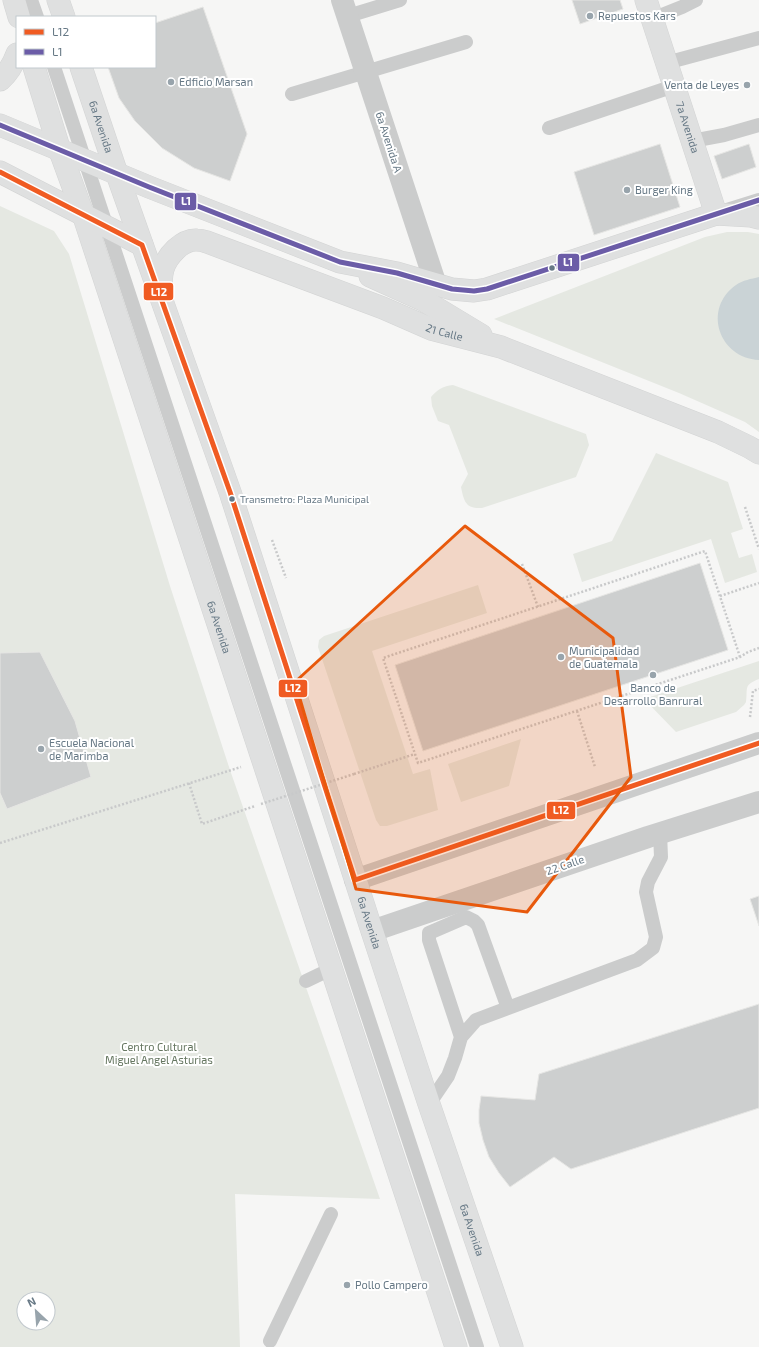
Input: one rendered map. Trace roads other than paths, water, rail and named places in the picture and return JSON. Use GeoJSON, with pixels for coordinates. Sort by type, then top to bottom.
{"type":"FeatureCollection","features":[{"type":"Feature","properties":{"kind":"main road"},"geometry":{"type":"LineString","coordinates":[[14,0],[19,16]]}},
{"type":"Feature","properties":{"kind":"main road"},"geometry":{"type":"LineString","coordinates":[[58,0],[64,16]]}},
{"type":"Feature","properties":{"kind":"main road","name":"7a Avenida"},"geometry":{"type":"LineString","coordinates":[[649,9],[716,214]]}},
{"type":"Feature","properties":{"kind":"main road"},"geometry":{"type":"LineString","coordinates":[[0,80],[6,75],[16,57]]}},
{"type":"Feature","properties":{"kind":"main road","name":"6a Avenida"},"geometry":{"type":"LineString","coordinates":[[34,68],[60,151],[83,214],[456,1347]]}},
{"type":"Feature","properties":{"kind":"main road","name":"6a Avenida"},"geometry":{"type":"LineString","coordinates":[[81,68],[117,174],[230,492],[372,932],[512,1347]]}},
{"type":"Feature","properties":{"kind":"main road"},"geometry":{"type":"LineString","coordinates":[[0,125],[117,174],[340,262],[423,300],[501,347]]}},
{"type":"Feature","properties":{"kind":"main road"},"geometry":{"type":"LineString","coordinates":[[0,172],[142,245]]}},
{"type":"Feature","properties":{"kind":"main road"},"geometry":{"type":"LineString","coordinates":[[340,262],[413,276],[436,285],[452,289],[487,289],[716,214],[759,218]]}},
{"type":"Feature","properties":{"kind":"main road","name":"21 Calle"},"geometry":{"type":"LineString","coordinates":[[160,295],[163,270],[167,259],[180,245],[196,240],[207,242],[383,308],[431,329],[501,347],[718,432],[759,453]]}},
{"type":"Feature","properties":{"kind":"street","name":"6a Avenida A"},"geometry":{"type":"LineString","coordinates":[[345,8],[436,285]]}},
{"type":"Feature","properties":{"kind":"street"},"geometry":{"type":"LineString","coordinates":[[355,880],[759,743]]}},
{"type":"Feature","properties":{"kind":"street","name":"22 Calle"},"geometry":{"type":"LineString","coordinates":[[372,932],[660,833],[759,802]]}},
{"type":"Feature","properties":{"kind":"lane"},"geometry":{"type":"LineString","coordinates":[[31,0],[37,16]]}},
{"type":"Feature","properties":{"kind":"lane"},"geometry":{"type":"LineString","coordinates":[[345,8],[400,0]]}},
{"type":"Feature","properties":{"kind":"lane"},"geometry":{"type":"LineString","coordinates":[[649,9],[682,7],[696,0]]}},
{"type":"Feature","properties":{"kind":"lane"},"geometry":{"type":"LineString","coordinates":[[666,63],[759,38]]}},
{"type":"Feature","properties":{"kind":"lane"},"geometry":{"type":"LineString","coordinates":[[292,94],[466,42]]}},
{"type":"Feature","properties":{"kind":"lane"},"geometry":{"type":"LineString","coordinates":[[54,68],[477,1347]]}},
{"type":"Feature","properties":{"kind":"lane"},"geometry":{"type":"LineString","coordinates":[[549,128],[674,86]]}},
{"type":"Feature","properties":{"kind":"lane"},"geometry":{"type":"LineString","coordinates":[[692,141],[724,135],[759,125]]}},
{"type":"Feature","properties":{"kind":"lane"},"geometry":{"type":"LineString","coordinates":[[716,214],[759,200]]}},
{"type":"Feature","properties":{"kind":"lane"},"geometry":{"type":"LineString","coordinates":[[429,1104],[448,1076],[461,1037],[476,1020],[637,960],[653,948],[656,937],[646,892],[648,882],[661,857],[660,833]]}},
{"type":"Feature","properties":{"kind":"lane"},"geometry":{"type":"LineString","coordinates":[[461,1037],[429,940],[429,933],[466,917],[474,921],[478,925],[508,1008]]}},
{"type":"Feature","properties":{"kind":"lane"},"geometry":{"type":"LineString","coordinates":[[306,981],[331,969]]}},
{"type":"Feature","properties":{"kind":"lane"},"geometry":{"type":"LineString","coordinates":[[270,1341],[331,1214]]}},
{"type":"Feature","properties":{"kind":"place","name":"Repuestos Kars"},"geometry":{"type":"Point","coordinates":[590,16]}},
{"type":"Feature","properties":{"kind":"place","name":"Edficio Marsan"},"geometry":{"type":"Point","coordinates":[171,82]}},
{"type":"Feature","properties":{"kind":"place","name":"Venta de Leyes"},"geometry":{"type":"Point","coordinates":[747,85]}},
{"type":"Feature","properties":{"kind":"place","name":"Burger King"},"geometry":{"type":"Point","coordinates":[627,190]}},
{"type":"Feature","properties":{"kind":"place","name":"Transmetro: Plaza Municipal"},"geometry":{"type":"Point","coordinates":[232,499]}},
{"type":"Feature","properties":{"kind":"place","name":"Municipalidad de Guatemala"},"geometry":{"type":"Point","coordinates":[561,657]}},
{"type":"Feature","properties":{"kind":"place","name":"Banco de Desarrollo Banrural"},"geometry":{"type":"Point","coordinates":[653,675]}},
{"type":"Feature","properties":{"kind":"place","name":"Escuela Nacional de Marimba"},"geometry":{"type":"Point","coordinates":[41,749]}},
{"type":"Feature","properties":{"kind":"place","name":"Pollo Campero"},"geometry":{"type":"Point","coordinates":[347,1285]}},
{"type":"Feature","properties":{"kind":"park label","name":"Centro Cultural Miguel Angel Asturias"},"geometry":{"type":"Point","coordinates":[159,1053]}}]}
